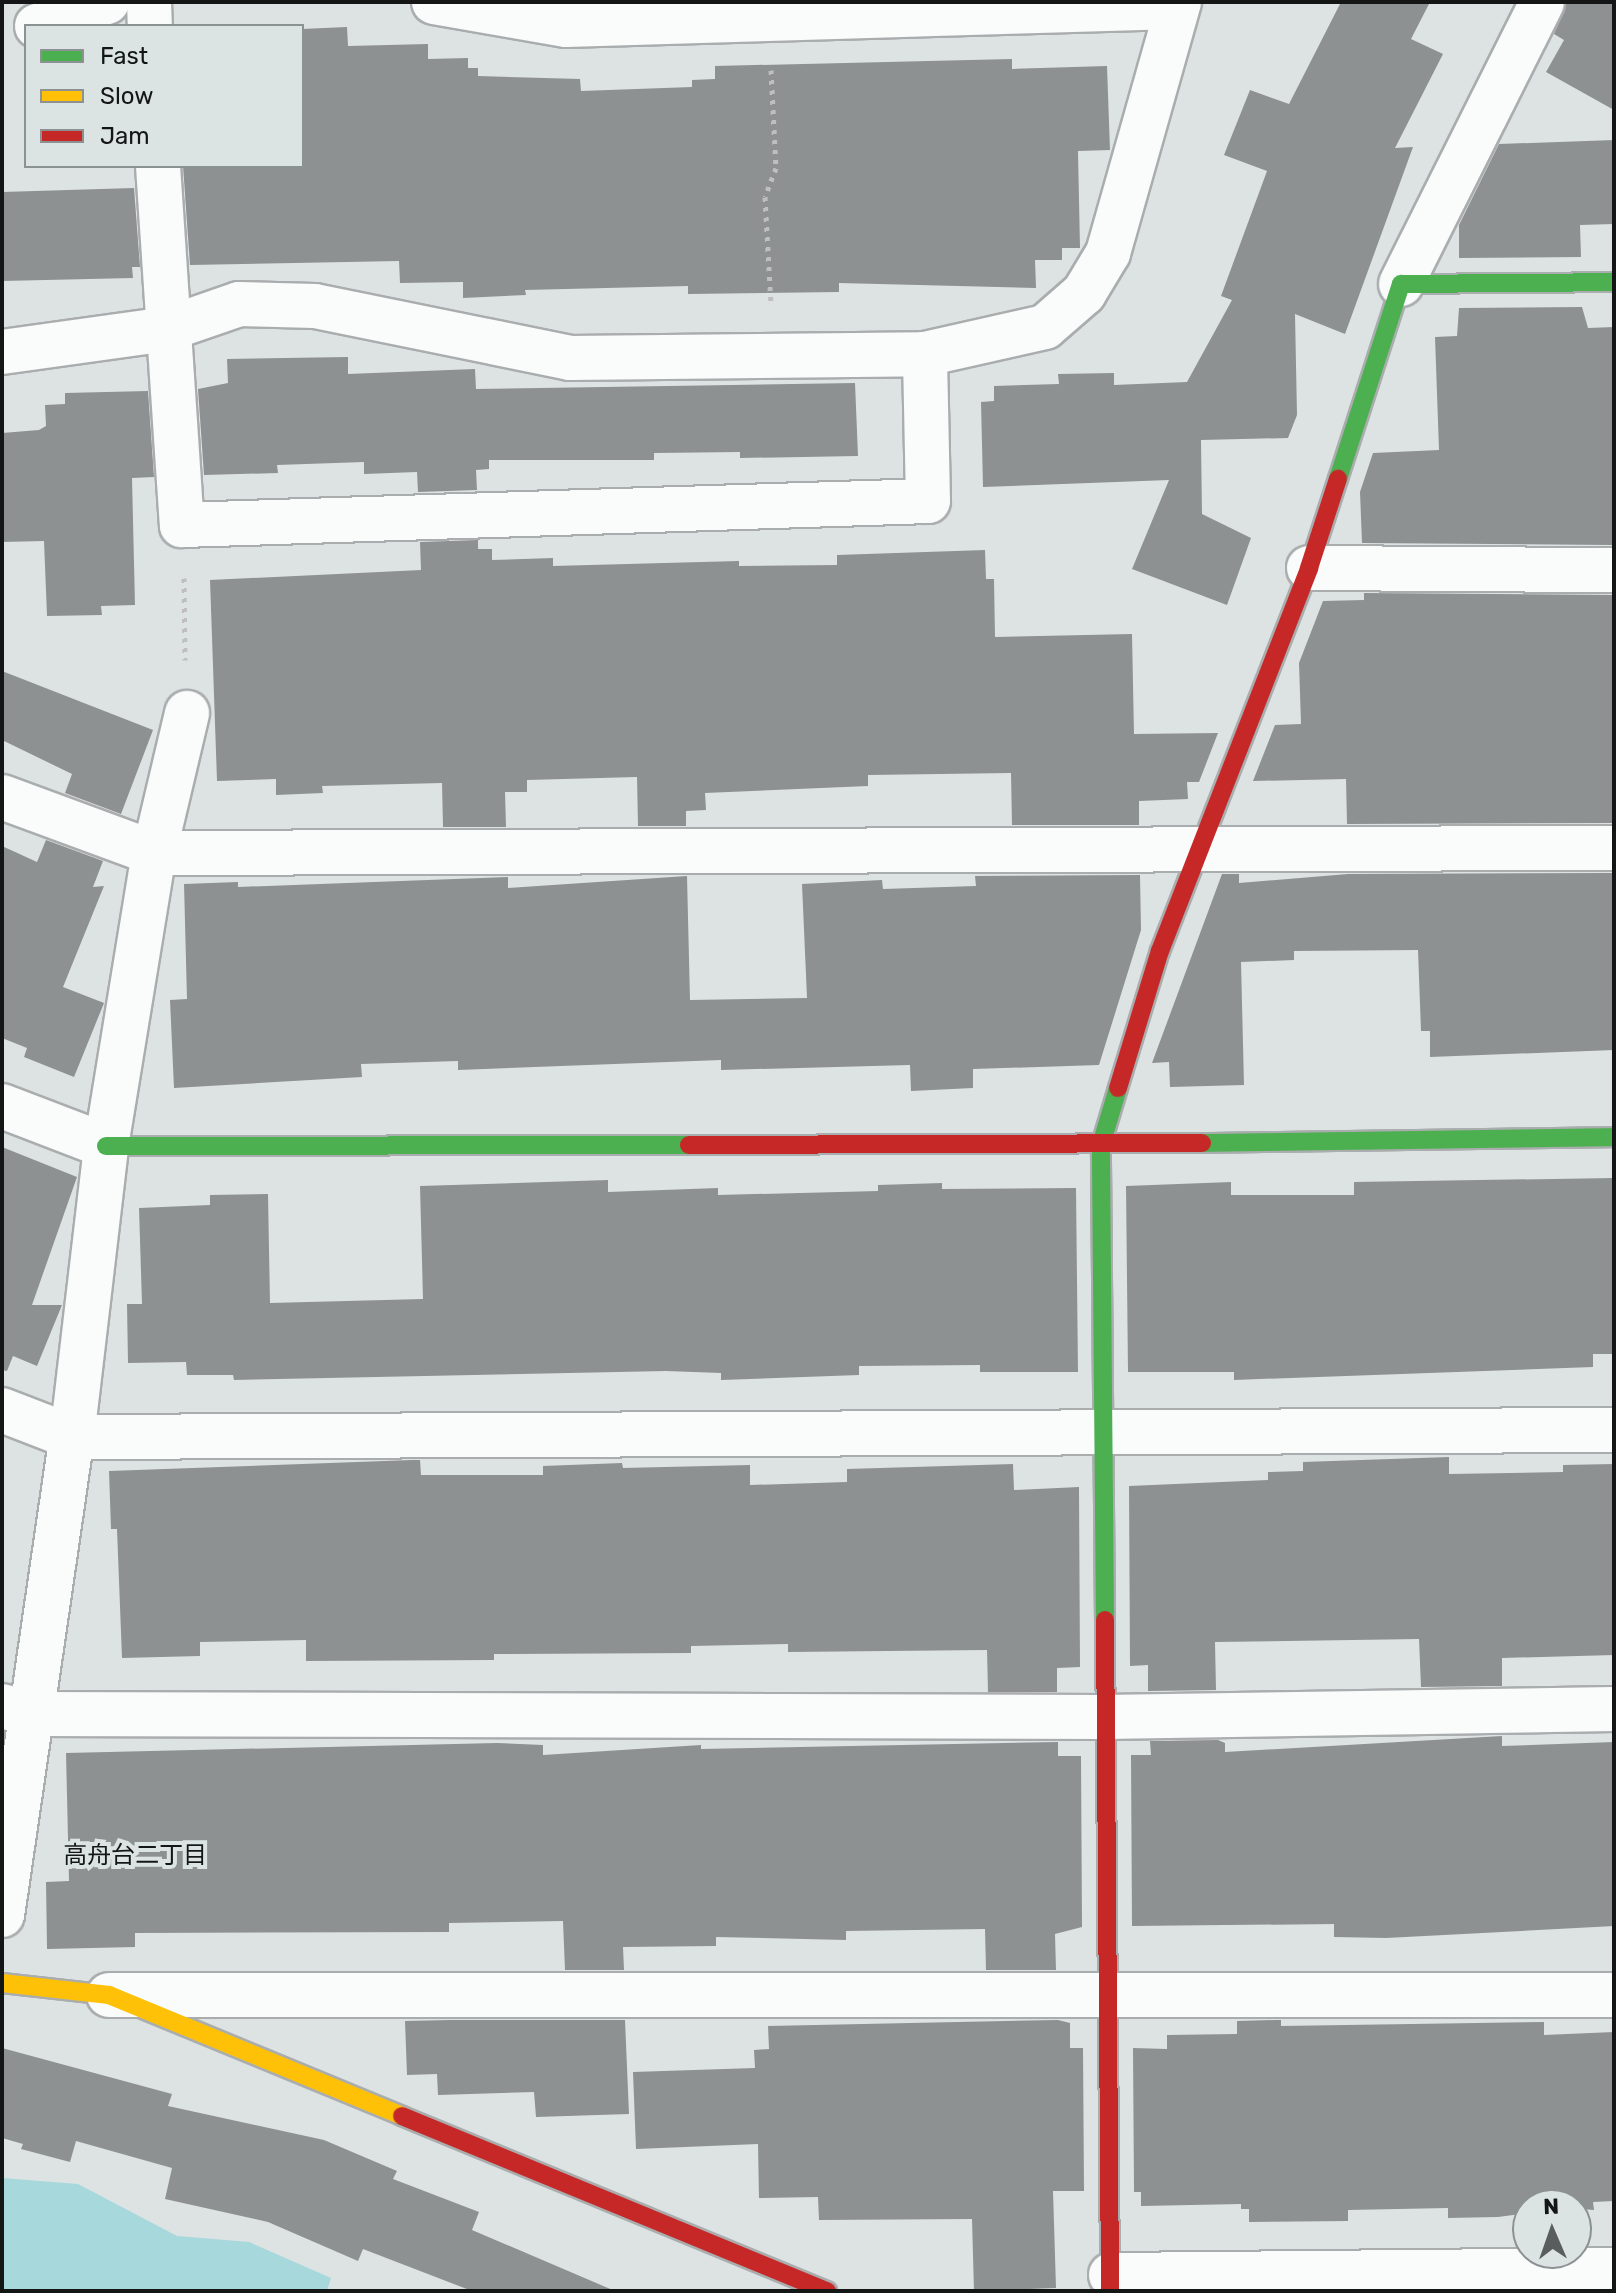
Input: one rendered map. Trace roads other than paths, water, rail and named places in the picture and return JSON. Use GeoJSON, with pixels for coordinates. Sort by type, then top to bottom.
{"type":"FeatureCollection","features":[{"type":"Feature","properties":{"kind":"street"},"geometry":{"type":"LineString","coordinates":[[43,24],[107,2]]}},
{"type":"Feature","properties":{"kind":"street"},"geometry":{"type":"LineString","coordinates":[[149,2],[150,24]]}},
{"type":"Feature","properties":{"kind":"street"},"geometry":{"type":"LineString","coordinates":[[2,352],[167,329],[239,304],[315,306],[570,358],[774,353],[925,354],[1045,327],[1084,293],[1108,253],[1177,4],[768,21],[566,25],[434,2]]}},
{"type":"Feature","properties":{"kind":"street"},"geometry":{"type":"LineString","coordinates":[[1542,2],[1401,284],[1309,568],[1160,951],[1101,1145],[1100,1435],[1111,2283],[1614,2270]]}},
{"type":"Feature","properties":{"kind":"street"},"geometry":{"type":"LineString","coordinates":[[2,38],[24,31]]}},
{"type":"Feature","properties":{"kind":"street"},"geometry":{"type":"LineString","coordinates":[[158,168],[182,525],[928,501],[925,354]]}},
{"type":"Feature","properties":{"kind":"street"},"geometry":{"type":"LineString","coordinates":[[1401,284],[1614,282]]}},
{"type":"Feature","properties":{"kind":"street"},"geometry":{"type":"LineString","coordinates":[[1309,568],[1614,570]]}},
{"type":"Feature","properties":{"kind":"street"},"geometry":{"type":"LineString","coordinates":[[2,1915],[17,1710],[72,1437],[106,1146],[154,853],[187,713]]}},
{"type":"Feature","properties":{"kind":"street"},"geometry":{"type":"LineString","coordinates":[[2,797],[154,853],[1614,848]]}},
{"type":"Feature","properties":{"kind":"street"},"geometry":{"type":"LineString","coordinates":[[2,1106],[106,1146],[1101,1145],[1614,1137]]}},
{"type":"Feature","properties":{"kind":"street"},"geometry":{"type":"LineString","coordinates":[[2,1410],[72,1437],[1100,1435],[1614,1430]]}},
{"type":"Feature","properties":{"kind":"street"},"geometry":{"type":"LineString","coordinates":[[17,1710],[1103,1717],[1614,1709]]}},
{"type":"Feature","properties":{"kind":"street"},"geometry":{"type":"LineString","coordinates":[[2,1983],[109,1995],[1614,1995]]}},
{"type":"Feature","properties":{"kind":"street"},"geometry":{"type":"LineString","coordinates":[[109,1995],[827,2291]]}},
{"type":"Feature","properties":{"kind":"district","name":"高舟台二丁目"},"geometry":{"type":"Point","coordinates":[135,1856]}}]}
